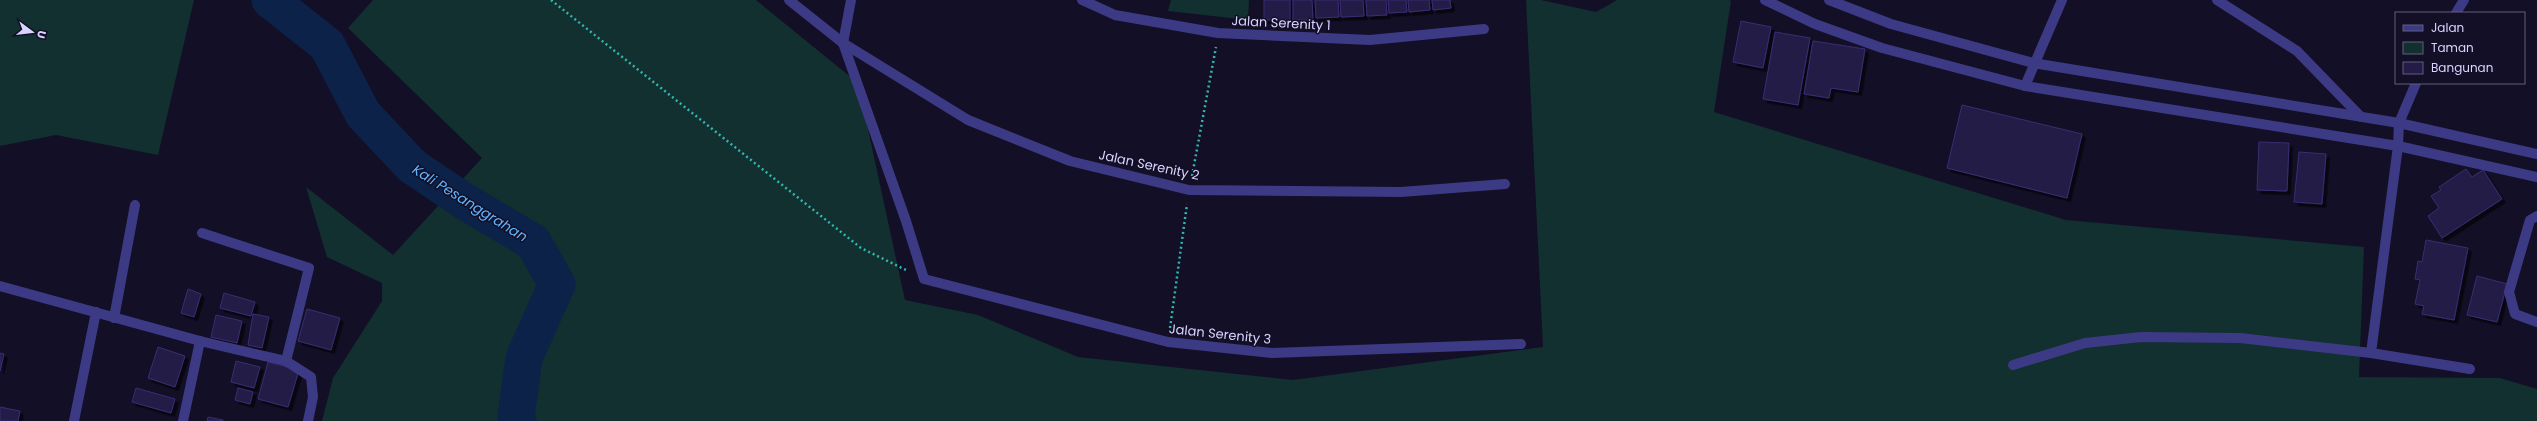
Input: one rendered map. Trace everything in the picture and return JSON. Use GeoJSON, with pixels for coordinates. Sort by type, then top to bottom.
{"type":"FeatureCollection","features":[{"type":"Feature","properties":{"kind":"street","name":"Jalan Serenity 2"},"geometry":{"type":"LineString","coordinates":[[789,0],[842,43],[968,120],[1070,161],[1189,190],[1401,192],[1505,184]]}},
{"type":"Feature","properties":{"kind":"street"},"geometry":{"type":"LineString","coordinates":[[851,0],[842,43],[906,221],[924,279]]}},
{"type":"Feature","properties":{"kind":"street","name":"Jalan Serenity 1"},"geometry":{"type":"LineString","coordinates":[[1082,0],[1115,15],[1218,33],[1370,40],[1484,29]]}},
{"type":"Feature","properties":{"kind":"street"},"geometry":{"type":"LineString","coordinates":[[1765,0],[1815,24],[1882,48],[2025,86],[2398,146],[2537,178]]}},
{"type":"Feature","properties":{"kind":"street"},"geometry":{"type":"LineString","coordinates":[[1829,0],[1891,24],[2033,63],[2399,123],[2537,154]]}},
{"type":"Feature","properties":{"kind":"street"},"geometry":{"type":"LineString","coordinates":[[2025,86],[2033,63],[2062,0]]}},
{"type":"Feature","properties":{"kind":"street"},"geometry":{"type":"LineString","coordinates":[[2217,0],[2297,51],[2362,118]]}},
{"type":"Feature","properties":{"kind":"street"},"geometry":{"type":"LineString","coordinates":[[2457,12],[2464,0]]}},
{"type":"Feature","properties":{"kind":"street"},"geometry":{"type":"LineString","coordinates":[[2371,353],[2398,146],[2399,123],[2416,84]]}},
{"type":"Feature","properties":{"kind":"street"},"geometry":{"type":"LineString","coordinates":[[114,318],[136,205]]}},
{"type":"Feature","properties":{"kind":"street"},"geometry":{"type":"LineString","coordinates":[[2537,216],[2530,220],[2509,292],[2515,314],[2537,322]]}},
{"type":"Feature","properties":{"kind":"street"},"geometry":{"type":"LineString","coordinates":[[202,234],[308,268],[286,361]]}},
{"type":"Feature","properties":{"kind":"street","name":"Jalan Serenity 3"},"geometry":{"type":"LineString","coordinates":[[924,279],[1168,342],[1272,353],[1520,344]]}},
{"type":"Feature","properties":{"kind":"street"},"geometry":{"type":"LineString","coordinates":[[0,286],[114,318],[286,361],[311,377],[313,397],[308,421]]}},
{"type":"Feature","properties":{"kind":"street"},"geometry":{"type":"LineString","coordinates":[[74,421],[96,312]]}},
{"type":"Feature","properties":{"kind":"street"},"geometry":{"type":"LineString","coordinates":[[2013,365],[2085,343],[2141,337],[2240,338],[2371,353],[2470,369]]}},
{"type":"Feature","properties":{"kind":"street"},"geometry":{"type":"LineString","coordinates":[[183,421],[200,340]]}},
{"type":"Feature","properties":{"kind":"path"},"geometry":{"type":"LineString","coordinates":[[551,0],[861,248],[924,279]]}},
{"type":"Feature","properties":{"kind":"green space"},"geometry":{"type":"Polygon","coordinates":[[[0,0],[194,0],[158,155],[56,135],[0,146],[0,0]]]}},
{"type":"Feature","properties":{"kind":"green space"},"geometry":{"type":"Polygon","coordinates":[[[373,0],[756,0],[858,83],[905,300],[978,315],[1078,357],[1293,380],[1543,347],[1526,0],[1541,0],[1596,12],[1617,0],[1729,0],[1731,1],[1714,112],[2066,220],[2364,247],[2359,377],[2500,378],[2537,389],[2537,421],[322,421],[333,378],[382,301],[382,283],[327,257],[306,187],[393,255],[482,158],[348,28],[373,0]]]}},
{"type":"Feature","properties":{"kind":"green space"},"geometry":{"type":"Polygon","coordinates":[[[1171,0],[1249,0],[1248,20],[1168,11],[1171,0]]]}},
{"type":"Feature","properties":{"kind":"building"},"geometry":{"type":"Polygon","coordinates":[[[1264,0],[1290,0],[1290,20],[1264,20],[1264,0]]]}},
{"type":"Feature","properties":{"kind":"building"},"geometry":{"type":"Polygon","coordinates":[[[1293,0],[1312,0],[1313,20],[1293,20],[1293,0]]]}},
{"type":"Feature","properties":{"kind":"building"},"geometry":{"type":"Polygon","coordinates":[[[1315,0],[1338,0],[1339,17],[1316,18],[1315,0]]]}},
{"type":"Feature","properties":{"kind":"building"},"geometry":{"type":"Polygon","coordinates":[[[1340,0],[1363,0],[1364,16],[1341,17],[1340,0]]]}},
{"type":"Feature","properties":{"kind":"building"},"geometry":{"type":"Polygon","coordinates":[[[1366,0],[1386,0],[1387,15],[1367,16],[1366,0]]]}},
{"type":"Feature","properties":{"kind":"building"},"geometry":{"type":"Polygon","coordinates":[[[1388,0],[1406,0],[1407,12],[1389,13],[1388,0]]]}},
{"type":"Feature","properties":{"kind":"building"},"geometry":{"type":"Polygon","coordinates":[[[1408,0],[1429,0],[1430,10],[1409,12],[1408,0]]]}},
{"type":"Feature","properties":{"kind":"building"},"geometry":{"type":"Polygon","coordinates":[[[1432,0],[1450,0],[1451,8],[1433,10],[1432,0]]]}},
{"type":"Feature","properties":{"kind":"building"},"geometry":{"type":"Polygon","coordinates":[[[1741,21],[1771,27],[1763,68],[1733,62],[1741,21]]]}},
{"type":"Feature","properties":{"kind":"building"},"geometry":{"type":"Polygon","coordinates":[[[1775,32],[1810,38],[1798,105],[1763,99],[1775,32]]]}},
{"type":"Feature","properties":{"kind":"building"},"geometry":{"type":"Polygon","coordinates":[[[1813,41],[1865,49],[1858,92],[1831,88],[1829,98],[1804,94],[1813,41]]]}},
{"type":"Feature","properties":{"kind":"building"},"geometry":{"type":"Polygon","coordinates":[[[1962,105],[2082,134],[2067,198],[1947,168],[1962,105]]]}},
{"type":"Feature","properties":{"kind":"building"},"geometry":{"type":"Polygon","coordinates":[[[2259,142],[2289,143],[2287,191],[2257,190],[2259,142]]]}},
{"type":"Feature","properties":{"kind":"building"},"geometry":{"type":"Polygon","coordinates":[[[2299,152],[2326,154],[2322,204],[2294,202],[2299,152]]]}},
{"type":"Feature","properties":{"kind":"building"},"geometry":{"type":"Polygon","coordinates":[[[2466,169],[2472,177],[2483,170],[2502,199],[2442,238],[2428,216],[2439,208],[2431,196],[2441,190],[2439,187],[2466,169]]]}},
{"type":"Feature","properties":{"kind":"building"},"geometry":{"type":"Polygon","coordinates":[[[2426,240],[2468,248],[2454,320],[2422,314],[2424,306],[2415,304],[2420,280],[2415,279],[2418,261],[2422,262],[2426,240]]]}},
{"type":"Feature","properties":{"kind":"building"},"geometry":{"type":"Polygon","coordinates":[[[2477,276],[2507,284],[2497,322],[2467,315],[2477,276]]]}},
{"type":"Feature","properties":{"kind":"building"},"geometry":{"type":"Polygon","coordinates":[[[188,289],[201,294],[194,317],[181,313],[188,289]]]}},
{"type":"Feature","properties":{"kind":"building"},"geometry":{"type":"Polygon","coordinates":[[[224,293],[255,302],[251,316],[220,308],[224,293]]]}},
{"type":"Feature","properties":{"kind":"building"},"geometry":{"type":"Polygon","coordinates":[[[307,309],[340,318],[331,350],[298,341],[307,309]]]}},
{"type":"Feature","properties":{"kind":"building"},"geometry":{"type":"Polygon","coordinates":[[[253,314],[269,317],[262,348],[248,345],[253,314]]]}},
{"type":"Feature","properties":{"kind":"building"},"geometry":{"type":"Polygon","coordinates":[[[216,315],[242,321],[237,343],[211,337],[216,315]]]}},
{"type":"Feature","properties":{"kind":"building"},"geometry":{"type":"Polygon","coordinates":[[[158,347],[185,356],[175,387],[148,378],[158,347]]]}},
{"type":"Feature","properties":{"kind":"building"},"geometry":{"type":"Polygon","coordinates":[[[0,353],[4,354],[0,371],[0,353]]]}},
{"type":"Feature","properties":{"kind":"building"},"geometry":{"type":"Polygon","coordinates":[[[236,361],[260,367],[254,388],[231,382],[236,361]]]}},
{"type":"Feature","properties":{"kind":"building"},"geometry":{"type":"Polygon","coordinates":[[[268,362],[299,370],[288,407],[258,399],[268,362]]]}},
{"type":"Feature","properties":{"kind":"building"},"geometry":{"type":"Polygon","coordinates":[[[136,388],[175,399],[171,413],[132,402],[136,388]]]}},
{"type":"Feature","properties":{"kind":"building"},"geometry":{"type":"Polygon","coordinates":[[[238,388],[253,392],[250,404],[235,400],[238,388]]]}},
{"type":"Feature","properties":{"kind":"building"},"geometry":{"type":"Polygon","coordinates":[[[0,407],[20,411],[18,421],[0,421],[0,407]]]}},
{"type":"Feature","properties":{"kind":"building"},"geometry":{"type":"Polygon","coordinates":[[[208,417],[223,420],[223,421],[207,421],[208,417]]]}},
{"type":"Feature","properties":{"kind":"waterway","name":"Kali Pesanggrahan"},"geometry":{"type":"LineString","coordinates":[[270,0],[327,45],[363,114],[412,166],[464,201],[533,242],[557,284],[524,358],[516,417],[518,421]]}}]}
